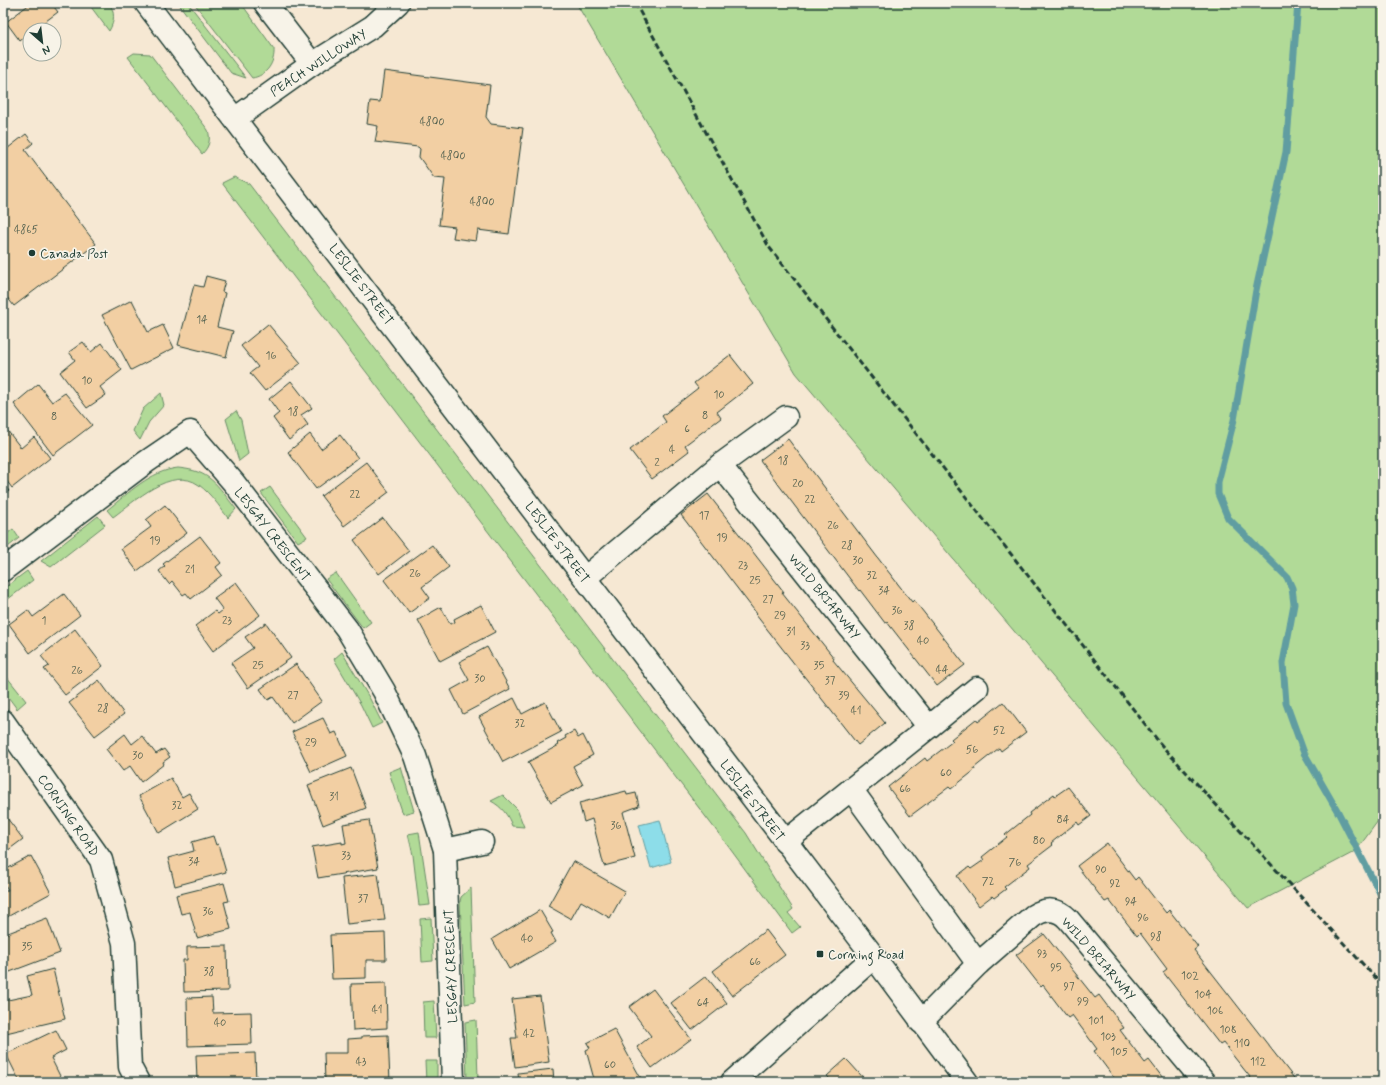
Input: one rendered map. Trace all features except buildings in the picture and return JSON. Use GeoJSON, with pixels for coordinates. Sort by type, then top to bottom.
{"type":"FeatureCollection","features":[{"type":"Feature","properties":{"kind":"street","name":"LESLIE STREET"},"geometry":{"type":"LineString","coordinates":[[146,3],[236,118],[785,842],[874,957],[967,1082]]}},
{"type":"Feature","properties":{"kind":"street"},"geometry":{"type":"LineString","coordinates":[[265,3],[312,64]]}},
{"type":"Feature","properties":{"kind":"street","name":"PEACH WILLOWAY"},"geometry":{"type":"LineString","coordinates":[[236,118],[312,64],[373,26],[398,3]]}},
{"type":"Feature","properties":{"kind":"street"},"geometry":{"type":"LineString","coordinates":[[585,578],[720,465],[786,417]]}},
{"type":"Feature","properties":{"kind":"street","name":"LESGAY CRESCENT"},"geometry":{"type":"LineString","coordinates":[[3,570],[146,462],[190,432],[234,484],[352,637],[384,691],[414,756],[445,850],[453,1082]]}},
{"type":"Feature","properties":{"kind":"street","name":"WILD BRIARWAY"},"geometry":{"type":"LineString","coordinates":[[720,465],[929,727]]}},
{"type":"Feature","properties":{"kind":"street"},"geometry":{"type":"LineString","coordinates":[[785,842],[977,688]]}},
{"type":"Feature","properties":{"kind":"street","name":"CORNING ROAD"},"geometry":{"type":"LineString","coordinates":[[3,722],[101,860],[124,943],[130,1067],[138,1082]]}},
{"type":"Feature","properties":{"kind":"street"},"geometry":{"type":"LineString","coordinates":[[851,789],[978,964]]}},
{"type":"Feature","properties":{"kind":"street"},"geometry":{"type":"LineString","coordinates":[[445,850],[482,842]]}},
{"type":"Feature","properties":{"kind":"street","name":"WILD BRIARWAY"},"geometry":{"type":"LineString","coordinates":[[922,1022],[978,964],[1037,913],[1051,910],[1062,914],[1204,1082]]}},
{"type":"Feature","properties":{"kind":"street"},"geometry":{"type":"LineString","coordinates":[[732,1082],[874,957]]}},
{"type":"Feature","properties":{"kind":"green space"},"geometry":{"type":"Polygon","coordinates":[[[88,3],[109,3],[114,17],[109,31],[88,3]]]}},
{"type":"Feature","properties":{"kind":"green space"},"geometry":{"type":"Polygon","coordinates":[[[178,3],[188,3],[246,78],[231,73],[178,3]]]}},
{"type":"Feature","properties":{"kind":"green space"},"geometry":{"type":"Polygon","coordinates":[[[194,3],[241,3],[274,49],[273,59],[269,68],[261,75],[252,78],[194,3]]]}},
{"type":"Feature","properties":{"kind":"green space"},"geometry":{"type":"Polygon","coordinates":[[[576,3],[1383,3],[1383,814],[1356,851],[1248,908],[796,373],[576,3]]]}},
{"type":"Feature","properties":{"kind":"green space"},"geometry":{"type":"Polygon","coordinates":[[[134,53],[150,54],[208,130],[209,143],[202,154],[128,57],[134,53]]]}},
{"type":"Feature","properties":{"kind":"green space"},"geometry":{"type":"Polygon","coordinates":[[[234,177],[249,184],[746,833],[793,909],[788,913],[800,927],[792,933],[725,842],[222,183],[234,177]]]}},
{"type":"Feature","properties":{"kind":"green space"},"geometry":{"type":"Polygon","coordinates":[[[161,393],[164,405],[149,422],[140,440],[133,431],[143,409],[161,393]]]}},
{"type":"Feature","properties":{"kind":"green space"},"geometry":{"type":"Polygon","coordinates":[[[236,411],[241,420],[248,454],[239,461],[226,419],[236,411]]]}},
{"type":"Feature","properties":{"kind":"green space"},"geometry":{"type":"Polygon","coordinates":[[[178,468],[198,472],[212,480],[236,509],[228,518],[211,496],[199,485],[188,480],[177,479],[165,482],[142,495],[113,517],[107,510],[149,478],[158,473],[178,468]]]}},
{"type":"Feature","properties":{"kind":"green space"},"geometry":{"type":"Polygon","coordinates":[[[270,487],[307,537],[298,542],[261,493],[270,487]]]}},
{"type":"Feature","properties":{"kind":"green space"},"geometry":{"type":"Polygon","coordinates":[[[98,516],[105,525],[51,567],[41,561],[98,516]]]}},
{"type":"Feature","properties":{"kind":"green space"},"geometry":{"type":"Polygon","coordinates":[[[13,529],[19,538],[3,551],[3,537],[13,529]]]}},
{"type":"Feature","properties":{"kind":"green space"},"geometry":{"type":"Polygon","coordinates":[[[27,571],[33,580],[3,603],[3,589],[27,571]]]}},
{"type":"Feature","properties":{"kind":"green space"},"geometry":{"type":"Polygon","coordinates":[[[336,573],[371,622],[363,628],[326,579],[336,573]]]}},
{"type":"Feature","properties":{"kind":"green space"},"geometry":{"type":"Polygon","coordinates":[[[342,652],[370,699],[382,723],[372,728],[361,705],[334,659],[342,652]]]}},
{"type":"Feature","properties":{"kind":"green space"},"geometry":{"type":"Polygon","coordinates":[[[3,672],[26,701],[17,709],[3,690],[3,672]]]}},
{"type":"Feature","properties":{"kind":"green space"},"geometry":{"type":"Polygon","coordinates":[[[401,767],[414,811],[403,814],[389,772],[401,767]]]}},
{"type":"Feature","properties":{"kind":"green space"},"geometry":{"type":"Polygon","coordinates":[[[503,795],[517,809],[524,827],[512,826],[509,818],[504,812],[491,801],[503,795]]]}},
{"type":"Feature","properties":{"kind":"green space"},"geometry":{"type":"Polygon","coordinates":[[[419,832],[430,905],[419,906],[413,855],[408,834],[419,832]]]}},
{"type":"Feature","properties":{"kind":"green space"},"geometry":{"type":"Polygon","coordinates":[[[471,888],[475,1002],[465,1004],[460,902],[461,897],[471,888]]]}},
{"type":"Feature","properties":{"kind":"green space"},"geometry":{"type":"Polygon","coordinates":[[[431,918],[433,961],[422,962],[420,919],[431,918]]]}},
{"type":"Feature","properties":{"kind":"green space"},"geometry":{"type":"Polygon","coordinates":[[[434,1001],[436,1038],[424,1038],[423,1002],[434,1001]]]}},
{"type":"Feature","properties":{"kind":"green space"},"geometry":{"type":"Polygon","coordinates":[[[476,1020],[478,1078],[467,1081],[465,1022],[476,1020]]]}},
{"type":"Feature","properties":{"kind":"green space"},"geometry":{"type":"Polygon","coordinates":[[[425,1061],[437,1061],[437,1082],[426,1082],[425,1061]]]}},
{"type":"Feature","properties":{"kind":"water"},"geometry":{"type":"Polygon","coordinates":[[[660,820],[671,862],[651,868],[639,825],[660,820]]]}},
{"type":"Feature","properties":{"kind":"waterway"},"geometry":{"type":"LineString","coordinates":[[1298,3],[1286,152],[1256,290],[1234,420],[1218,482],[1218,494],[1228,518],[1287,577],[1292,588],[1294,604],[1283,663],[1286,703],[1304,753],[1338,812],[1383,899]]}},
{"type":"Feature","properties":{"kind":"railway"},"geometry":{"type":"LineString","coordinates":[[635,3],[769,247],[1163,747],[1383,986]]}},
{"type":"Feature","properties":{"kind":"place","name":"Canada Post"},"geometry":{"type":"Point","coordinates":[32,253]}},
{"type":"Feature","properties":{"kind":"place","name":"Corning Road"},"geometry":{"type":"Point","coordinates":[820,954]}}]}
